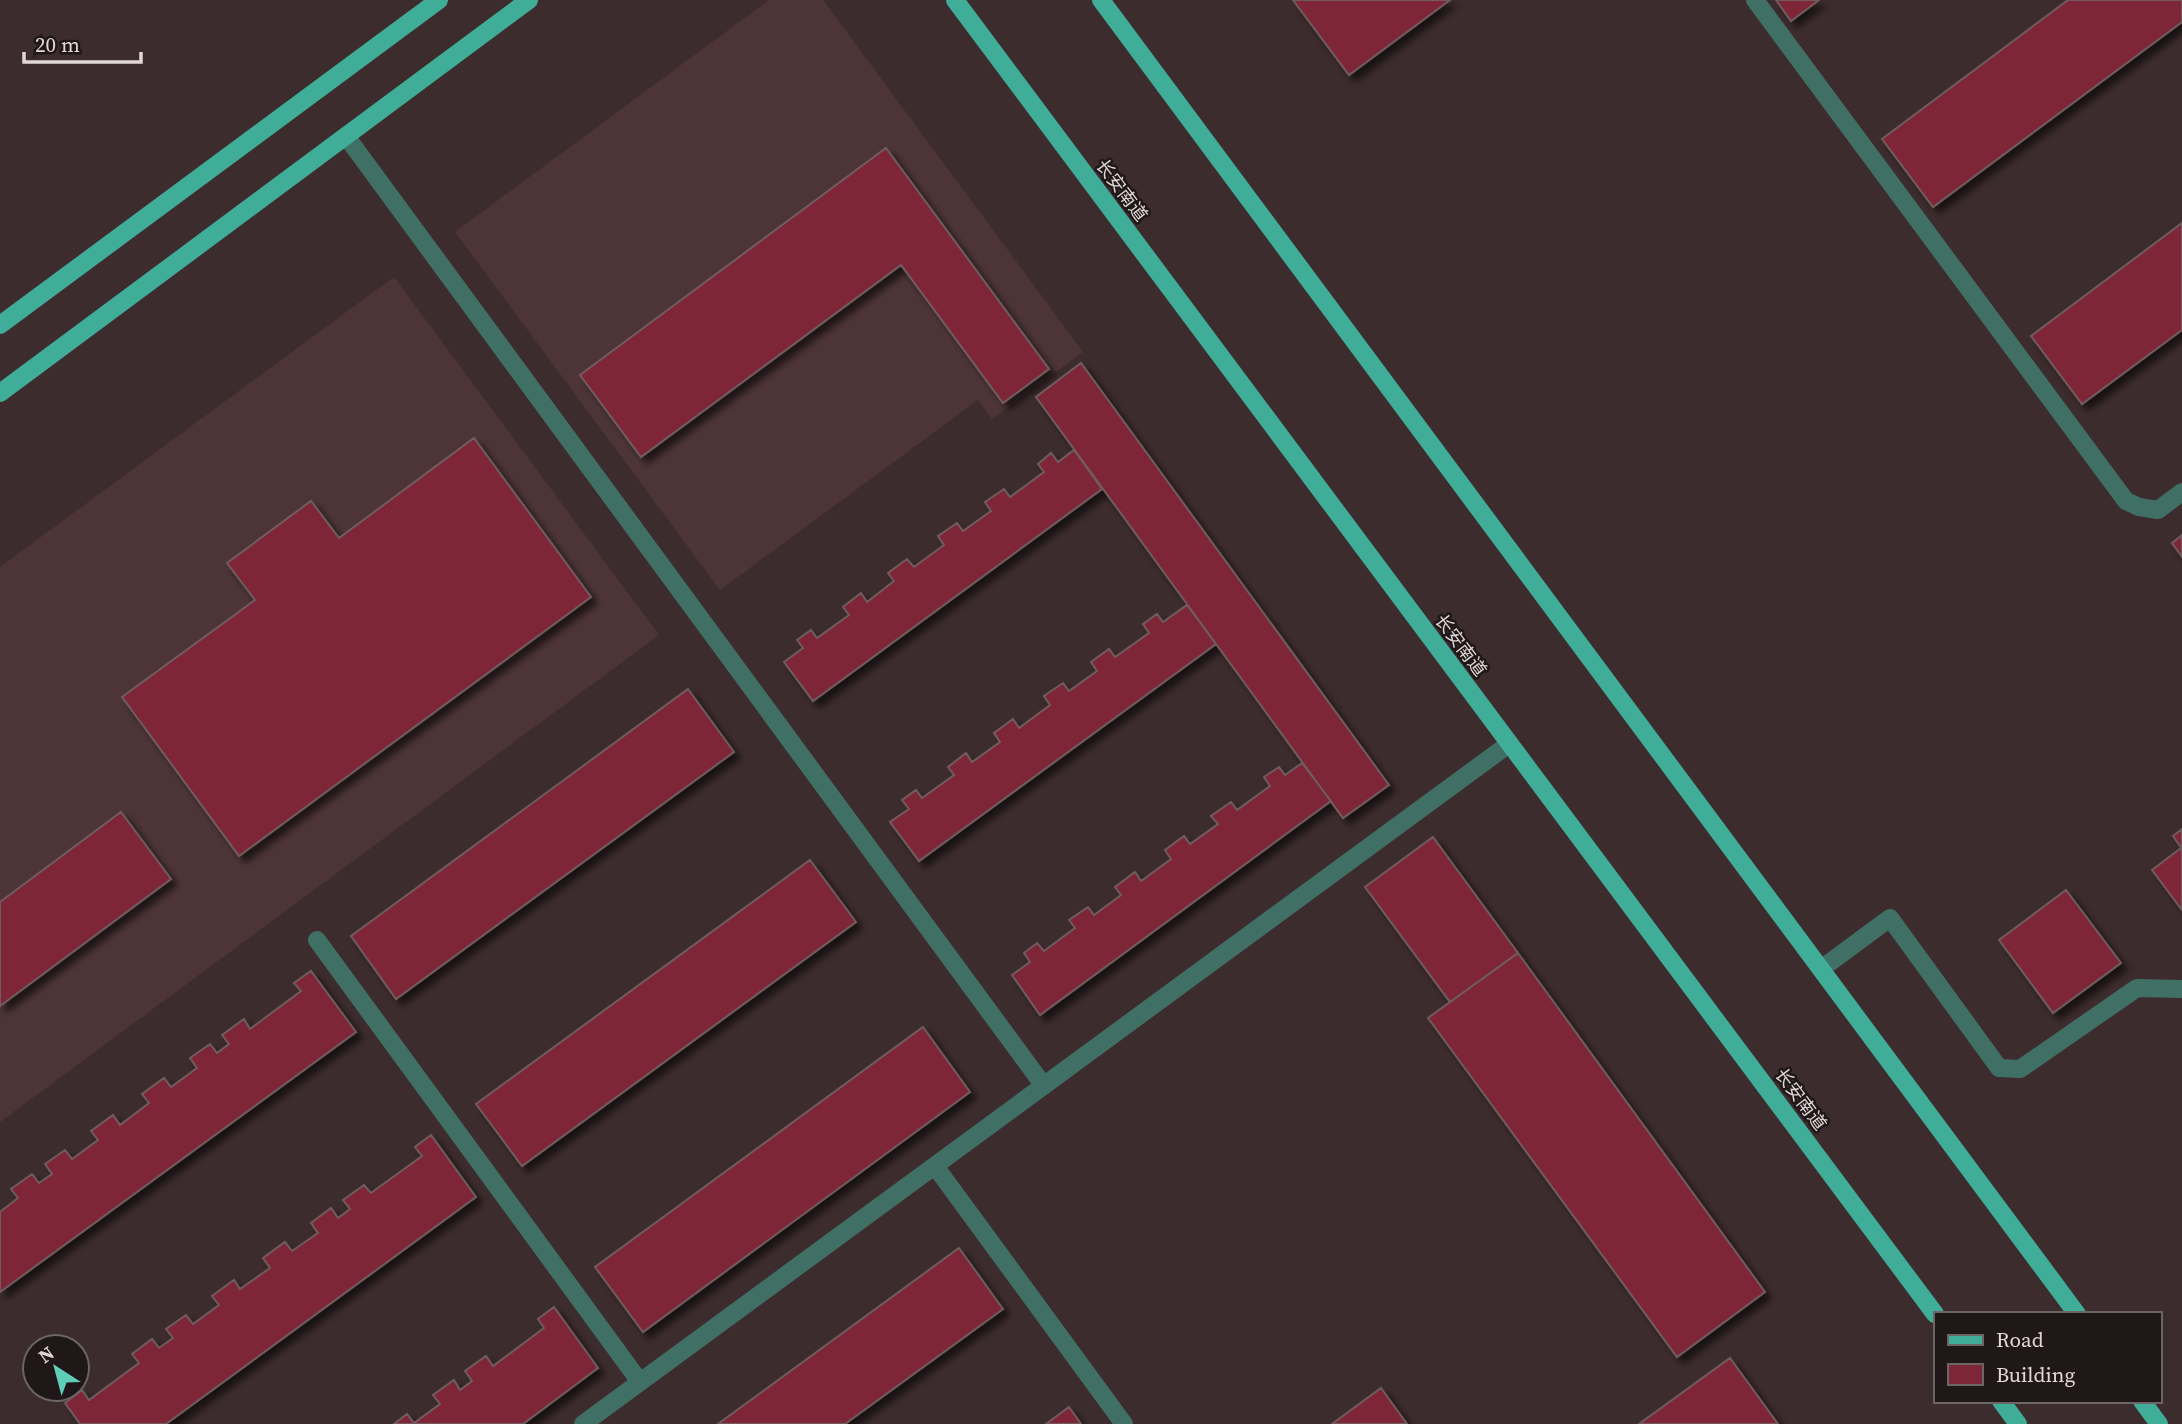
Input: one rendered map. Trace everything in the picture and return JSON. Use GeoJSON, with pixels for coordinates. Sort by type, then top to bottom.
{"type":"FeatureCollection","features":[{"type":"Feature","properties":{"kind":"main road"},"geometry":{"type":"LineString","coordinates":[[0,325],[439,0]]}},
{"type":"Feature","properties":{"kind":"main road"},"geometry":{"type":"LineString","coordinates":[[0,393],[529,0]]}},
{"type":"Feature","properties":{"kind":"main road","name":"长安南道"},"geometry":{"type":"LineString","coordinates":[[955,0],[1934,1313]]}},
{"type":"Feature","properties":{"kind":"main road"},"geometry":{"type":"LineString","coordinates":[[1101,0],[2076,1312]]}},
{"type":"Feature","properties":{"kind":"main road"},"geometry":{"type":"LineString","coordinates":[[2002,1403],[2018,1424]]}},
{"type":"Feature","properties":{"kind":"main road"},"geometry":{"type":"LineString","coordinates":[[2143,1403],[2159,1424]]}},
{"type":"Feature","properties":{"kind":"street"},"geometry":{"type":"LineString","coordinates":[[1755,0],[2126,501],[2139,507],[2158,510],[2182,492]]}},
{"type":"Feature","properties":{"kind":"street"},"geometry":{"type":"LineString","coordinates":[[346,136],[1044,1086]]}},
{"type":"Feature","properties":{"kind":"street"},"geometry":{"type":"LineString","coordinates":[[583,1424],[1509,744]]}},
{"type":"Feature","properties":{"kind":"street"},"geometry":{"type":"LineString","coordinates":[[1822,969],[1890,918],[1999,1068],[2020,1069],[2137,988],[2182,989]]}},
{"type":"Feature","properties":{"kind":"street"},"geometry":{"type":"LineString","coordinates":[[317,940],[640,1382]]}},
{"type":"Feature","properties":{"kind":"street"},"geometry":{"type":"LineString","coordinates":[[935,1166],[1124,1424]]}},
{"type":"Feature","properties":{"kind":"shaded area"},"geometry":{"type":"Polygon","coordinates":[[[769,0],[823,0],[1083,352],[992,419],[978,400],[720,590],[455,232],[769,0]]]}},
{"type":"Feature","properties":{"kind":"shaded area"},"geometry":{"type":"Polygon","coordinates":[[[394,277],[659,635],[0,1122],[0,567],[394,277]]]}},
{"type":"Feature","properties":{"kind":"building"},"geometry":{"type":"Polygon","coordinates":[[[1293,0],[1450,0],[1349,75],[1293,0]]]}},
{"type":"Feature","properties":{"kind":"building"},"geometry":{"type":"Polygon","coordinates":[[[1776,0],[1819,0],[1791,21],[1776,0]]]}},
{"type":"Feature","properties":{"kind":"building"},"geometry":{"type":"Polygon","coordinates":[[[2068,0],[2182,0],[2182,22],[1933,207],[1882,139],[2068,0]]]}},
{"type":"Feature","properties":{"kind":"building"},"geometry":{"type":"Polygon","coordinates":[[[886,148],[1049,369],[1003,403],[901,265],[641,457],[580,375],[886,148]]]}},
{"type":"Feature","properties":{"kind":"building"},"geometry":{"type":"Polygon","coordinates":[[[2182,223],[2182,330],[2082,404],[2031,336],[2182,223]]]}},
{"type":"Feature","properties":{"kind":"building"},"geometry":{"type":"Polygon","coordinates":[[[1081,363],[1389,785],[1343,818],[1036,397],[1081,363]]]}},
{"type":"Feature","properties":{"kind":"building"},"geometry":{"type":"Polygon","coordinates":[[[474,438],[591,597],[239,856],[122,697],[255,600],[227,563],[311,501],[339,538],[474,438]]]}},
{"type":"Feature","properties":{"kind":"building"},"geometry":{"type":"Polygon","coordinates":[[[1074,450],[1102,489],[813,701],[784,662],[803,648],[797,640],[811,630],[817,638],[849,615],[843,607],[861,593],[867,602],[894,581],[888,573],[907,559],[914,567],[944,545],[938,536],[957,523],[963,531],[991,511],[985,502],[1004,489],[1010,497],[1044,472],[1038,464],[1051,453],[1058,462],[1074,450]]]}},
{"type":"Feature","properties":{"kind":"building"},"geometry":{"type":"Polygon","coordinates":[[[2182,535],[2182,557],[2172,543],[2182,535]]]}},
{"type":"Feature","properties":{"kind":"building"},"geometry":{"type":"Polygon","coordinates":[[[1187,605],[1216,644],[919,861],[890,822],[909,809],[902,800],[916,790],[922,798],[954,775],[948,767],[966,753],[972,762],[1000,742],[994,733],[1013,719],[1019,728],[1050,705],[1044,696],[1063,683],[1069,691],[1097,671],[1091,662],[1109,649],[1115,657],[1149,633],[1143,624],[1157,614],[1163,622],[1187,605]]]}},
{"type":"Feature","properties":{"kind":"building"},"geometry":{"type":"Polygon","coordinates":[[[688,689],[734,752],[396,999],[351,936],[688,689]]]}},
{"type":"Feature","properties":{"kind":"building"},"geometry":{"type":"Polygon","coordinates":[[[1302,763],[1331,801],[1040,1015],[1012,975],[1030,962],[1024,953],[1037,943],[1044,951],[1075,928],[1069,920],[1088,907],[1094,915],[1121,895],[1115,887],[1135,872],[1141,881],[1171,859],[1165,850],[1184,836],[1190,844],[1218,824],[1211,816],[1231,802],[1237,810],[1270,786],[1264,777],[1279,767],[1285,775],[1302,763]]]}},
{"type":"Feature","properties":{"kind":"building"},"geometry":{"type":"Polygon","coordinates":[[[121,812],[171,879],[0,1006],[0,902],[121,812]]]}},
{"type":"Feature","properties":{"kind":"building"},"geometry":{"type":"Polygon","coordinates":[[[2182,829],[2182,849],[2173,836],[2182,829]]]}},
{"type":"Feature","properties":{"kind":"building"},"geometry":{"type":"Polygon","coordinates":[[[1433,837],[1518,953],[1450,1002],[1365,887],[1433,837]]]}},
{"type":"Feature","properties":{"kind":"building"},"geometry":{"type":"Polygon","coordinates":[[[2182,849],[2182,910],[2152,870],[2182,849]]]}},
{"type":"Feature","properties":{"kind":"building"},"geometry":{"type":"Polygon","coordinates":[[[810,860],[856,922],[522,1166],[476,1104],[810,860]]]}},
{"type":"Feature","properties":{"kind":"building"},"geometry":{"type":"Polygon","coordinates":[[[2066,890],[2121,963],[2053,1013],[1999,940],[2066,890]]]}},
{"type":"Feature","properties":{"kind":"building"},"geometry":{"type":"Polygon","coordinates":[[[1518,953],[1765,1292],[1677,1357],[1428,1018],[1518,953]]]}},
{"type":"Feature","properties":{"kind":"building"},"geometry":{"type":"Polygon","coordinates":[[[311,971],[356,1032],[0,1292],[0,1212],[18,1198],[11,1189],[32,1174],[39,1183],[52,1174],[45,1164],[65,1150],[72,1159],[98,1140],[91,1131],[113,1115],[120,1125],[149,1103],[142,1094],[164,1078],[171,1087],[197,1068],[190,1058],[210,1044],[217,1053],[229,1044],[222,1035],[244,1019],[250,1029],[301,991],[294,983],[311,971]]]}},
{"type":"Feature","properties":{"kind":"building"},"geometry":{"type":"Polygon","coordinates":[[[923,1027],[970,1092],[643,1332],[595,1267],[923,1027]]]}},
{"type":"Feature","properties":{"kind":"building"},"geometry":{"type":"Polygon","coordinates":[[[431,1135],[476,1197],[166,1424],[80,1424],[65,1403],[91,1403],[91,1399],[139,1363],[132,1354],[152,1339],[159,1348],[173,1338],[166,1329],[186,1315],[193,1324],[219,1305],[212,1296],[234,1280],[240,1289],[270,1268],[263,1258],[285,1242],[292,1251],[318,1233],[311,1223],[331,1208],[338,1218],[350,1209],[343,1200],[364,1185],[371,1193],[422,1156],[415,1147],[431,1135]]]}},
{"type":"Feature","properties":{"kind":"building"},"geometry":{"type":"Polygon","coordinates":[[[959,1248],[1003,1309],[845,1424],[718,1424],[959,1248]]]}},
{"type":"Feature","properties":{"kind":"building"},"geometry":{"type":"Polygon","coordinates":[[[554,1307],[598,1368],[523,1424],[394,1424],[407,1414],[414,1423],[440,1404],[433,1395],[454,1380],[460,1390],[472,1381],[465,1371],[486,1356],[493,1366],[544,1328],[538,1319],[554,1307]]]}},
{"type":"Feature","properties":{"kind":"building"},"geometry":{"type":"Polygon","coordinates":[[[1730,1358],[1778,1424],[1639,1424],[1730,1358]]]}},
{"type":"Feature","properties":{"kind":"building"},"geometry":{"type":"Polygon","coordinates":[[[1381,1388],[1407,1424],[1332,1424],[1381,1388]]]}},
{"type":"Feature","properties":{"kind":"building"},"geometry":{"type":"Polygon","coordinates":[[[1069,1407],[1081,1424],[1046,1424],[1069,1407]]]}}]}
